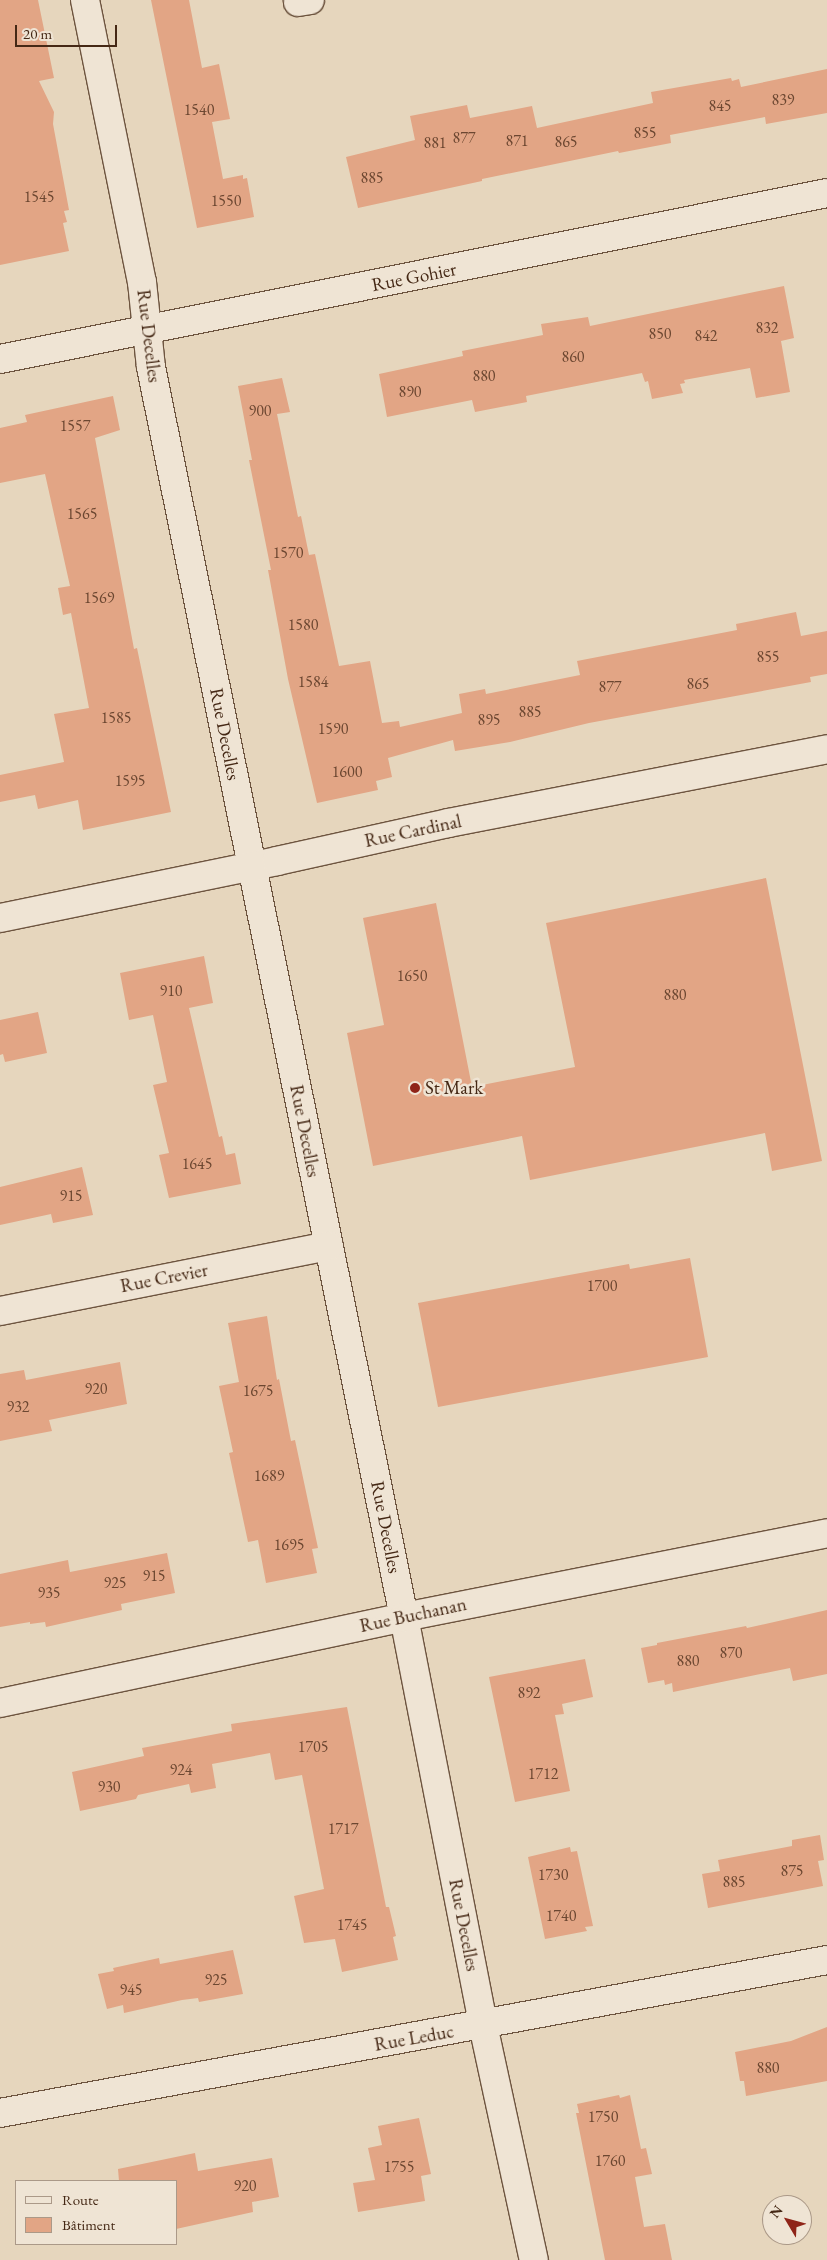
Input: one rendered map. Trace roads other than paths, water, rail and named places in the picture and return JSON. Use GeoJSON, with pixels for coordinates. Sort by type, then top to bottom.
{"type":"FeatureCollection","features":[{"type":"Feature","properties":{"kind":"street","name":"Rue Decelles"},"geometry":{"type":"LineString","coordinates":[[85,0],[142,282],[151,367],[404,1616],[483,2025],[534,2260]]}},
{"type":"Feature","properties":{"kind":"street","name":"Rue Gohier"},"geometry":{"type":"LineString","coordinates":[[0,359],[827,193]]}},
{"type":"Feature","properties":{"kind":"street","name":"Rue Cardinal"},"geometry":{"type":"LineString","coordinates":[[0,918],[448,823],[827,749]]}},
{"type":"Feature","properties":{"kind":"street","name":"Rue Crevier"},"geometry":{"type":"LineString","coordinates":[[0,1311],[329,1246]]}},
{"type":"Feature","properties":{"kind":"street","name":"Rue Buchanan"},"geometry":{"type":"LineString","coordinates":[[0,1703],[404,1616],[827,1533]]}},
{"type":"Feature","properties":{"kind":"street","name":"Rue Leduc"},"geometry":{"type":"LineString","coordinates":[[0,2113],[827,1960]]}},
{"type":"Feature","properties":{"kind":"place","name":"St Mark"},"geometry":{"type":"Point","coordinates":[415,1088]}}]}
